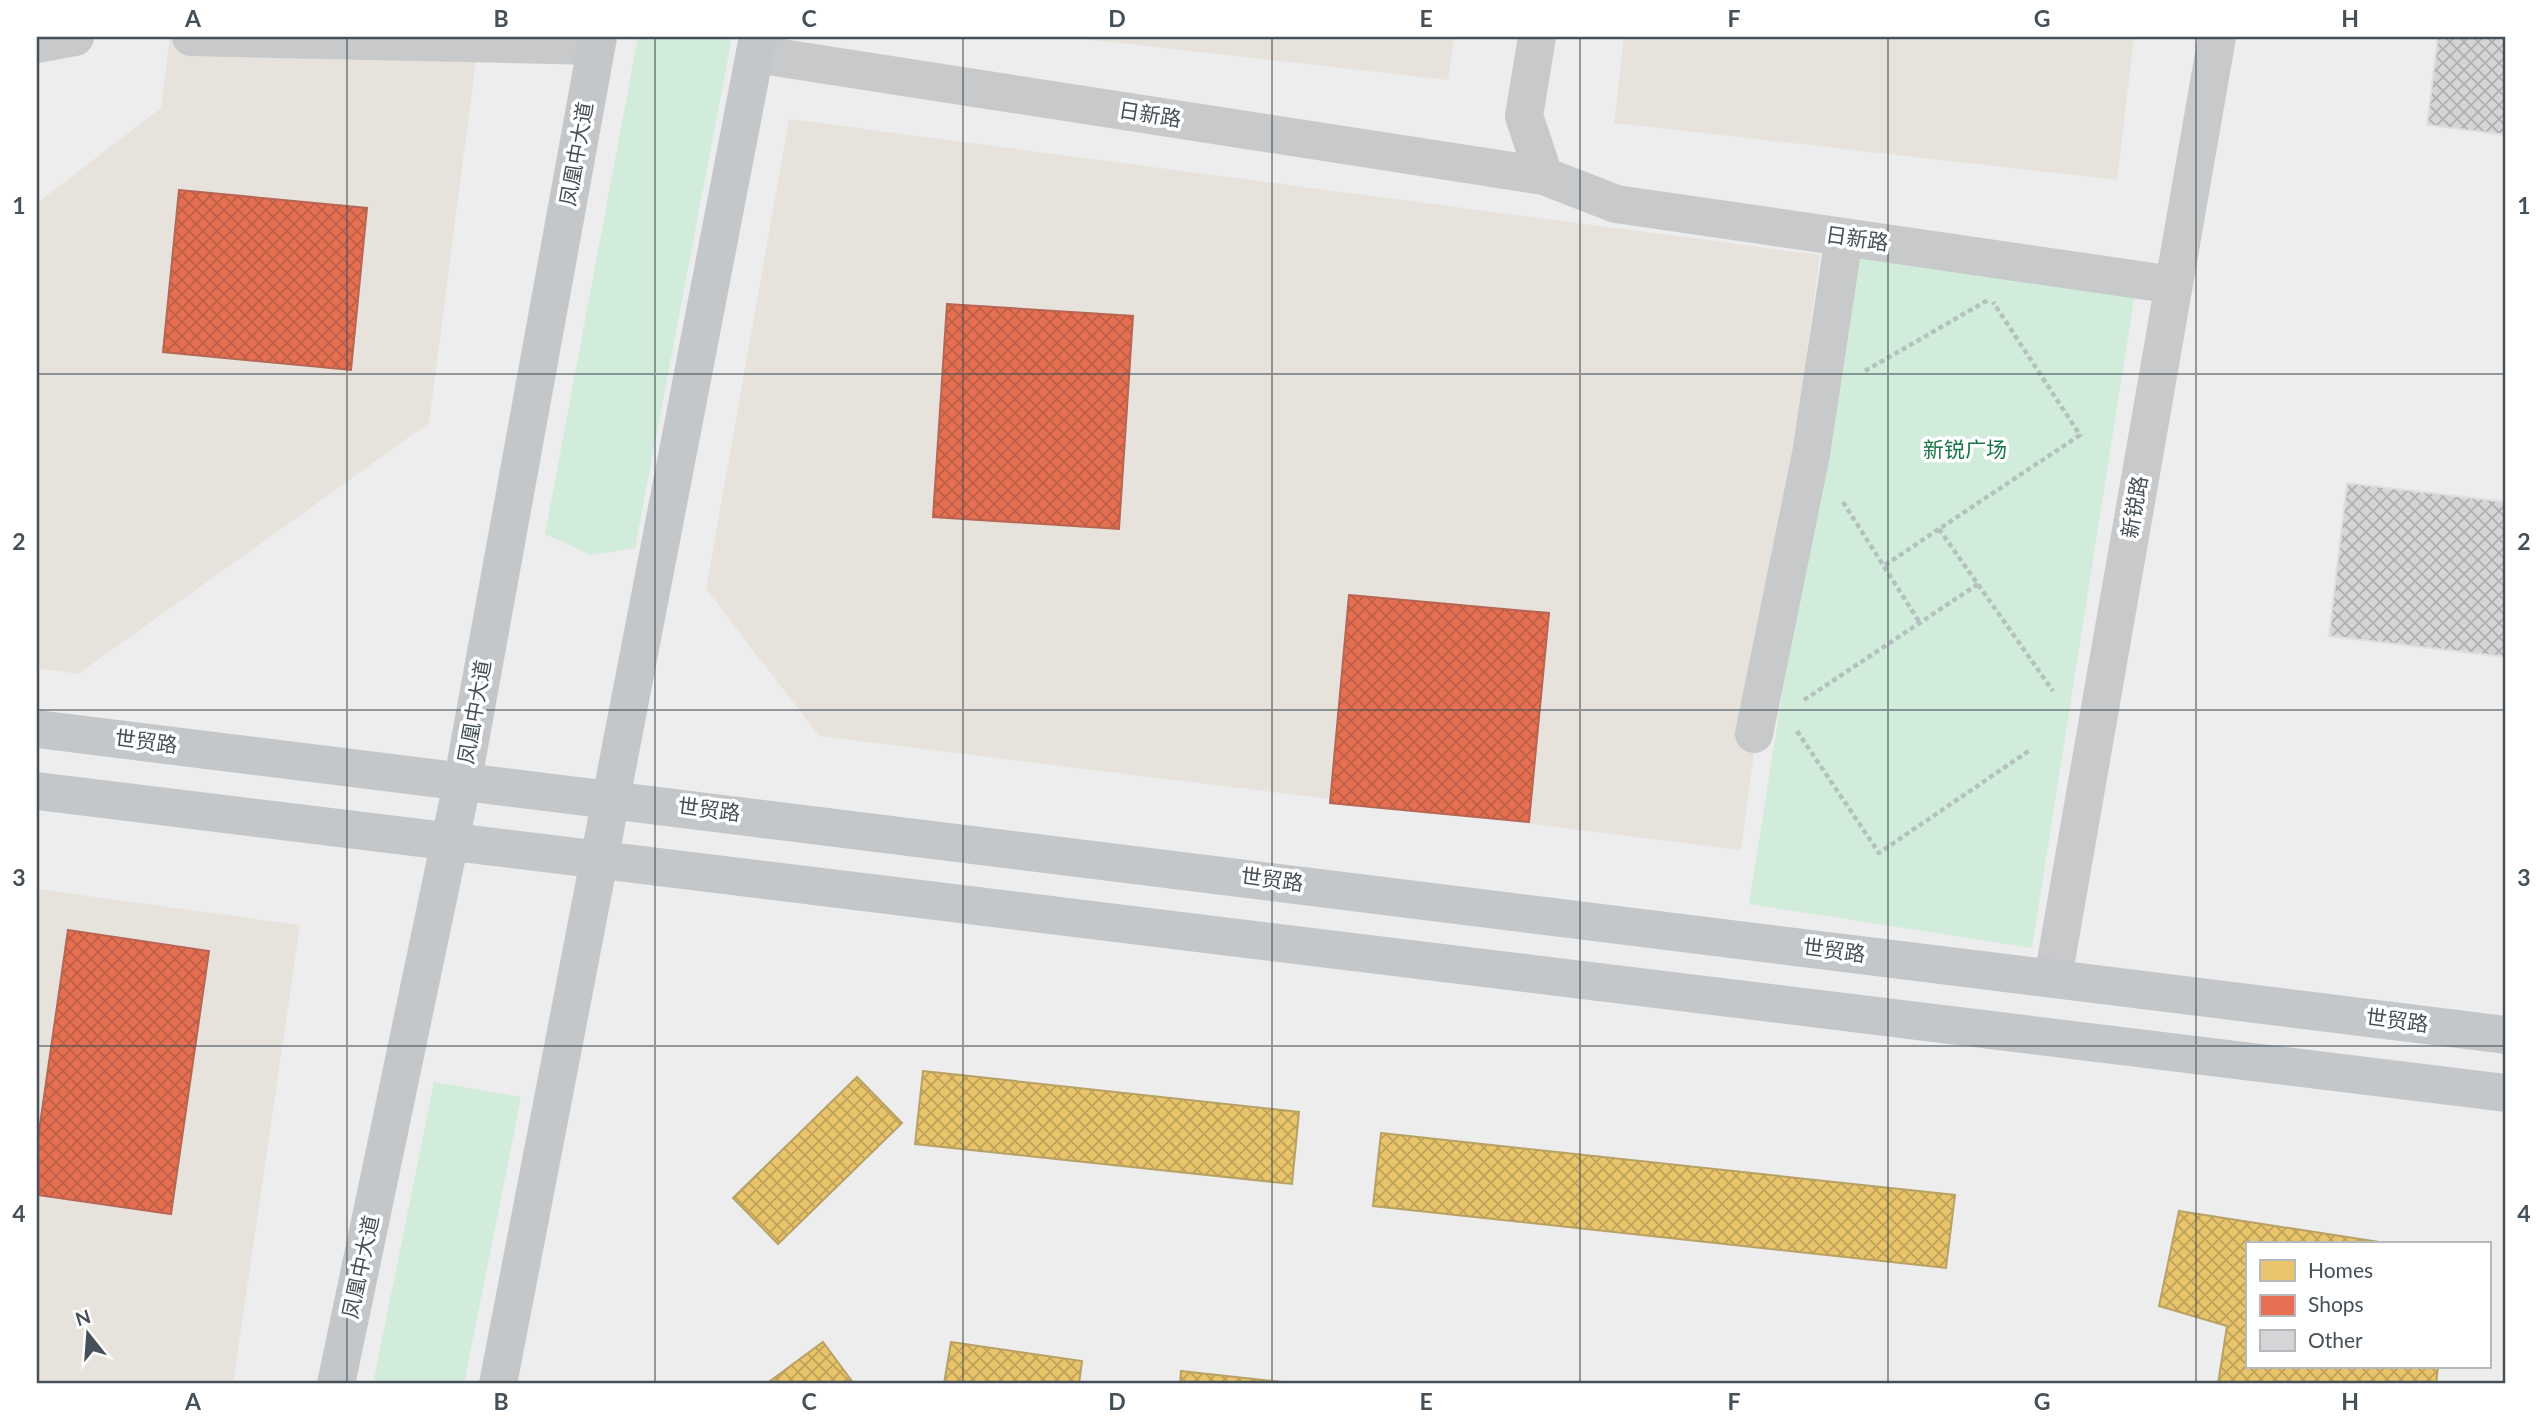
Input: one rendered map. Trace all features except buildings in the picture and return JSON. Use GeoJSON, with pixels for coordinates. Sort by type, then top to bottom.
{"type":"FeatureCollection","features":[{"type":"Feature","properties":{"kind":"main road","name":"凤凰中大道"},"geometry":{"type":"LineString","coordinates":[[336,1384],[463,779],[597,41]]}},
{"type":"Feature","properties":{"kind":"main road"},"geometry":{"type":"LineString","coordinates":[[498,1384],[757,45]]}},
{"type":"Feature","properties":{"kind":"main road","name":"世贸路"},"geometry":{"type":"LineString","coordinates":[[37,729],[463,779],[2506,1034]]}},
{"type":"Feature","properties":{"kind":"main road"},"geometry":{"type":"LineString","coordinates":[[37,791],[2506,1094]]}},
{"type":"Feature","properties":{"kind":"street"},"geometry":{"type":"LineString","coordinates":[[37,44],[75,37]]}},
{"type":"Feature","properties":{"kind":"street"},"geometry":{"type":"LineString","coordinates":[[191,37],[597,41]]}},
{"type":"Feature","properties":{"kind":"street"},"geometry":{"type":"LineString","coordinates":[[1537,37],[1524,116],[1544,176]]}},
{"type":"Feature","properties":{"kind":"street","name":"新锐路"},"geometry":{"type":"LineString","coordinates":[[2053,978],[2217,37]]}},
{"type":"Feature","properties":{"kind":"street","name":"日新路"},"geometry":{"type":"LineString","coordinates":[[757,45],[1544,176],[1616,204],[2174,285]]}},
{"type":"Feature","properties":{"kind":"street"},"geometry":{"type":"LineString","coordinates":[[1769,724],[1844,237]]}},
{"type":"Feature","properties":{"kind":"path"},"geometry":{"type":"LineString","coordinates":[[1818,398],[1991,298],[2080,435],[1885,565]]}},
{"type":"Feature","properties":{"kind":"path"},"geometry":{"type":"LineString","coordinates":[[1811,454],[1920,623]]}},
{"type":"Feature","properties":{"kind":"path"},"geometry":{"type":"LineString","coordinates":[[1939,529],[2053,691]]}},
{"type":"Feature","properties":{"kind":"path"},"geometry":{"type":"LineString","coordinates":[[1978,584],[1769,724],[1879,853],[2030,750]]}},
{"type":"Feature","properties":{"kind":"shaded area"},"geometry":{"type":"Polygon","coordinates":[[[170,37],[479,37],[429,423],[78,674],[37,668],[37,203],[161,108],[170,37]]]}},
{"type":"Feature","properties":{"kind":"shaded area"},"geometry":{"type":"Polygon","coordinates":[[[1067,37],[1454,37],[1448,80],[1067,37]]]}},
{"type":"Feature","properties":{"kind":"shaded area"},"geometry":{"type":"Polygon","coordinates":[[[1624,37],[2134,37],[2117,180],[1614,123],[1624,37]]]}},
{"type":"Feature","properties":{"kind":"shaded area"},"geometry":{"type":"Polygon","coordinates":[[[789,119],[1820,255],[1741,850],[819,736],[706,589],[789,119]]]}},
{"type":"Feature","properties":{"kind":"shaded area"},"geometry":{"type":"Polygon","coordinates":[[[37,889],[300,925],[233,1384],[37,1384],[37,889]]]}},
{"type":"Feature","properties":{"kind":"green space"},"geometry":{"type":"Polygon","coordinates":[[[638,37],[732,37],[635,548],[591,555],[545,534],[638,37]]]}},
{"type":"Feature","properties":{"kind":"green space","name":"新锐广场"},"geometry":{"type":"Polygon","coordinates":[[[1852,250],[2135,293],[2032,948],[1749,904],[1852,250]]]}},
{"type":"Feature","properties":{"kind":"green space"},"geometry":{"type":"Polygon","coordinates":[[[434,1082],[521,1097],[464,1384],[373,1384],[434,1082]]]}}]}
